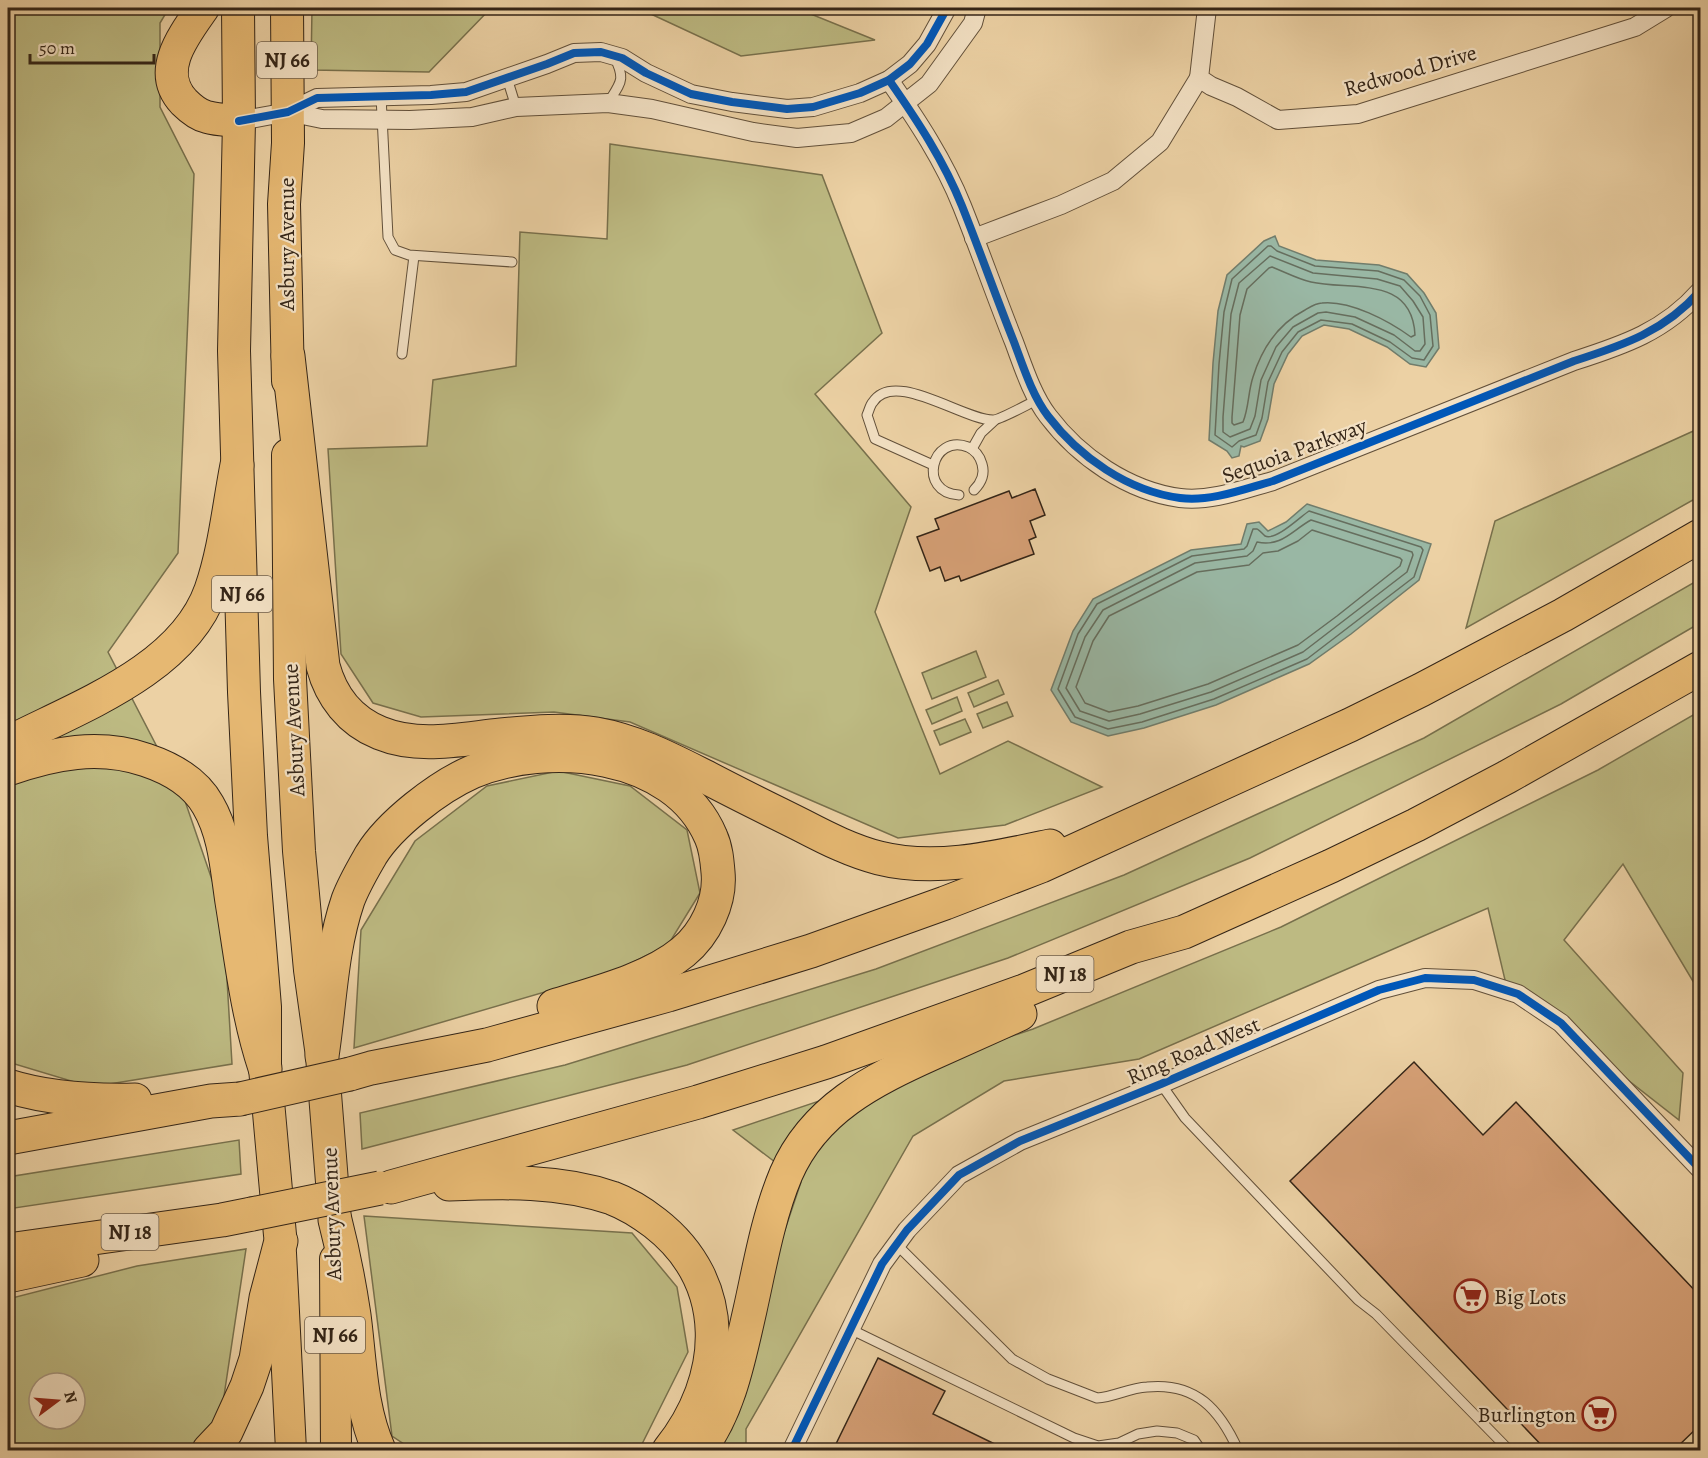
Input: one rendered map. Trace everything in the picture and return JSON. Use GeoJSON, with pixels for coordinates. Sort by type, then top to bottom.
{"type":"FeatureCollection","features":[{"type":"Feature","properties":{"kind":"highway"},"geometry":{"type":"LineString","coordinates":[[203,8],[177,49],[172,62],[174,88],[190,109],[200,115],[239,121]]}},
{"type":"Feature","properties":{"kind":"highway","name":"Asbury Avenue"},"geometry":{"type":"LineString","coordinates":[[238,8],[239,121],[234,351],[244,709],[251,836],[265,1007],[265,1068],[281,1241]]}},
{"type":"Feature","properties":{"kind":"highway","name":"Asbury Avenue"},"geometry":{"type":"LineString","coordinates":[[287,8],[288,112],[284,215],[288,356],[287,552],[290,679],[299,850],[310,970],[322,1056],[335,1220]]}},
{"type":"Feature","properties":{"kind":"highway"},"geometry":{"type":"LineString","coordinates":[[288,356],[323,666],[326,677],[342,706],[365,725],[380,733],[426,742],[543,732],[584,733],[615,738],[659,754],[842,846],[897,861],[963,862],[1107,835]]}},
{"type":"Feature","properties":{"kind":"highway"},"geometry":{"type":"LineString","coordinates":[[8,743],[141,673],[159,661],[183,638],[202,612],[211,591],[225,535],[237,465]]}},
{"type":"Feature","properties":{"kind":"highway"},"geometry":{"type":"LineString","coordinates":[[8,1138],[226,1100],[487,1045],[572,1023],[811,951],[1041,866],[1350,725],[1563,615],[1701,536]]}},
{"type":"Feature","properties":{"kind":"highway","name":"NJ 18"},"geometry":{"type":"LineString","coordinates":[[8,1250],[237,1217],[385,1187],[687,1105],[826,1062],[1024,991],[1131,947],[1184,932],[1331,866],[1517,772],[1701,668]]}},
{"type":"Feature","properties":{"kind":"highway"},"geometry":{"type":"LineString","coordinates":[[8,769],[54,755],[105,751],[135,756],[157,764],[175,773],[198,793],[207,804],[222,840],[248,1000],[256,1040],[265,1068]]}},
{"type":"Feature","properties":{"kind":"highway"},"geometry":{"type":"LineString","coordinates":[[322,1056],[335,950],[349,897],[373,852],[396,825],[437,792],[472,772],[513,760],[566,755],[616,763],[634,769],[667,785],[691,805],[712,838],[718,877],[713,908],[706,924],[684,951],[644,976],[401,1053],[364,1070]]}},
{"type":"Feature","properties":{"kind":"highway"},"geometry":{"type":"LineString","coordinates":[[699,1450],[706,1442],[725,1405],[773,1213],[786,1174],[807,1138],[823,1118],[866,1085],[889,1073],[1139,961],[1184,932]]}},
{"type":"Feature","properties":{"kind":"highway"},"geometry":{"type":"LineString","coordinates":[[8,1086],[61,1098],[99,1101],[226,1100]]}},
{"type":"Feature","properties":{"kind":"highway"},"geometry":{"type":"LineString","coordinates":[[385,1187],[505,1182],[561,1187],[614,1199],[639,1211],[665,1231],[687,1252],[703,1283],[710,1306],[713,1331],[710,1370],[702,1394],[693,1415],[669,1450]]}},
{"type":"Feature","properties":{"kind":"highway"},"geometry":{"type":"LineString","coordinates":[[8,1276],[158,1244],[190,1235],[237,1217]]}},
{"type":"Feature","properties":{"kind":"highway"},"geometry":{"type":"LineString","coordinates":[[335,1220],[346,1262],[363,1393],[371,1433],[379,1450]]}},
{"type":"Feature","properties":{"kind":"highway"},"geometry":{"type":"LineString","coordinates":[[209,1450],[226,1432],[247,1386],[256,1359],[266,1298],[281,1241]]}},
{"type":"Feature","properties":{"kind":"main road","name":"Asbury Avenue"},"geometry":{"type":"LineString","coordinates":[[335,1220],[336,1450]]}},
{"type":"Feature","properties":{"kind":"main road","name":"Asbury Avenue"},"geometry":{"type":"LineString","coordinates":[[281,1241],[291,1450]]}},
{"type":"Feature","properties":{"kind":"street"},"geometry":{"type":"LineString","coordinates":[[239,121],[288,112],[316,98],[466,92],[574,53],[601,52],[622,58],[646,73],[691,94],[787,109],[813,108],[889,80],[910,64],[927,44],[946,8]]}},
{"type":"Feature","properties":{"kind":"street"},"geometry":{"type":"LineString","coordinates":[[288,112],[322,119],[383,120],[472,117],[516,107],[608,103],[753,132],[798,138],[851,133],[886,118],[929,84],[973,23],[977,8]]}},
{"type":"Feature","properties":{"kind":"street"},"geometry":{"type":"LineString","coordinates":[[974,238],[1061,205],[1113,181],[1160,142],[1199,78],[1207,8]]}},
{"type":"Feature","properties":{"kind":"street","name":"Redwood Drive"},"geometry":{"type":"LineString","coordinates":[[1199,78],[1278,120],[1358,114],[1635,27],[1666,8]]}},
{"type":"Feature","properties":{"kind":"street","name":"Sequoia Parkway"},"geometry":{"type":"LineString","coordinates":[[889,80],[936,151],[961,203],[1030,383],[1047,415],[1077,448],[1108,472],[1138,487],[1180,498],[1221,496],[1273,481],[1574,361],[1615,348],[1645,335],[1667,321],[1701,291]]}},
{"type":"Feature","properties":{"kind":"street","name":"Ring Road West"},"geometry":{"type":"LineString","coordinates":[[792,1450],[882,1264],[895,1243],[959,1175],[1020,1141],[1161,1084],[1379,990],[1425,978],[1474,980],[1518,994],[1561,1023],[1701,1169]]}},
{"type":"Feature","properties":{"kind":"lane"},"geometry":{"type":"LineString","coordinates":[[608,103],[620,84],[622,72],[614,56]]}},
{"type":"Feature","properties":{"kind":"lane"},"geometry":{"type":"LineString","coordinates":[[507,78],[516,107]]}},
{"type":"Feature","properties":{"kind":"lane"},"geometry":{"type":"LineString","coordinates":[[381,96],[388,237],[395,250],[414,256],[512,262]]}},
{"type":"Feature","properties":{"kind":"lane"},"geometry":{"type":"LineString","coordinates":[[402,354],[414,256]]}},
{"type":"Feature","properties":{"kind":"lane"},"geometry":{"type":"LineString","coordinates":[[933,465],[875,438],[867,415],[873,400],[885,392],[903,390],[994,421]]}},
{"type":"Feature","properties":{"kind":"lane"},"geometry":{"type":"LineString","coordinates":[[972,449],[981,433],[994,421],[1038,399]]}},
{"type":"Feature","properties":{"kind":"lane"},"geometry":{"type":"LineString","coordinates":[[959,495],[947,493],[940,488],[933,474],[933,465],[941,451],[948,447],[956,445],[972,449],[978,455],[983,470],[982,479],[974,490]]}},
{"type":"Feature","properties":{"kind":"lane"},"geometry":{"type":"LineString","coordinates":[[1161,1084],[1185,1118],[1352,1293],[1376,1314],[1509,1450]]}},
{"type":"Feature","properties":{"kind":"lane"},"geometry":{"type":"LineString","coordinates":[[895,1243],[1012,1359],[1027,1369],[1068,1388],[1097,1398],[1106,1398],[1146,1387],[1187,1391],[1200,1397],[1213,1408],[1224,1421],[1238,1450]]}},
{"type":"Feature","properties":{"kind":"lane"},"geometry":{"type":"LineString","coordinates":[[850,1329],[1074,1438],[1098,1446],[1119,1443],[1138,1434],[1158,1431],[1178,1433],[1194,1440],[1201,1450]]}},
{"type":"Feature","properties":{"kind":"shaded area"},"geometry":{"type":"Polygon","coordinates":[[[8,8],[169,8],[160,23],[160,107],[194,174],[178,553],[108,652],[185,801],[223,912],[232,1064],[91,1087],[8,1062],[8,8]]]}},
{"type":"Feature","properties":{"kind":"shaded area"},"geometry":{"type":"Polygon","coordinates":[[[312,8],[491,8],[429,72],[311,70],[312,8]]]}},
{"type":"Feature","properties":{"kind":"shaded area"},"geometry":{"type":"Polygon","coordinates":[[[638,8],[796,8],[875,40],[741,56],[638,8]]]}},
{"type":"Feature","properties":{"kind":"shaded area"},"geometry":{"type":"Polygon","coordinates":[[[610,144],[822,175],[882,333],[815,394],[911,507],[875,612],[940,774],[1008,741],[1102,787],[1005,825],[898,838],[630,722],[554,712],[421,717],[373,703],[341,654],[328,449],[427,446],[433,380],[516,366],[520,232],[607,239],[610,144]]]}},
{"type":"Feature","properties":{"kind":"shaded area"},"geometry":{"type":"Polygon","coordinates":[[[1700,428],[1700,496],[1466,628],[1495,521],[1700,428]]]}},
{"type":"Feature","properties":{"kind":"shaded area"},"geometry":{"type":"Polygon","coordinates":[[[1700,579],[1700,623],[1561,704],[1250,858],[1008,958],[687,1065],[362,1149],[360,1113],[565,1065],[876,969],[1124,875],[1424,738],[1700,579]]]}},
{"type":"Feature","properties":{"kind":"shaded area"},"geometry":{"type":"Polygon","coordinates":[[[976,651],[986,677],[932,699],[922,673],[976,651]]]}},
{"type":"Feature","properties":{"kind":"shaded area"},"geometry":{"type":"Polygon","coordinates":[[[998,680],[1004,694],[974,707],[968,693],[998,680]]]}},
{"type":"Feature","properties":{"kind":"shaded area"},"geometry":{"type":"Polygon","coordinates":[[[957,697],[962,711],[932,724],[926,710],[957,697]]]}},
{"type":"Feature","properties":{"kind":"shaded area"},"geometry":{"type":"Polygon","coordinates":[[[1007,702],[1013,716],[983,728],[977,714],[1007,702]]]}},
{"type":"Feature","properties":{"kind":"shaded area"},"geometry":{"type":"Polygon","coordinates":[[[1700,711],[1700,993],[1623,864],[1564,940],[1683,1073],[1679,1120],[1518,994],[1505,980],[1488,908],[1139,1059],[1004,1081],[913,1136],[746,1429],[746,1450],[711,1450],[801,1182],[733,1130],[1033,1029],[1281,927],[1598,770],[1700,711]]]}},
{"type":"Feature","properties":{"kind":"shaded area"},"geometry":{"type":"Polygon","coordinates":[[[965,719],[971,732],[940,745],[934,731],[965,719]]]}},
{"type":"Feature","properties":{"kind":"shaded area"},"geometry":{"type":"Polygon","coordinates":[[[558,771],[630,786],[687,830],[700,893],[668,945],[613,972],[354,1048],[361,930],[415,841],[487,786],[558,771]]]}},
{"type":"Feature","properties":{"kind":"shaded area"},"geometry":{"type":"Polygon","coordinates":[[[239,1140],[241,1174],[8,1209],[8,1177],[239,1140]]]}},
{"type":"Feature","properties":{"kind":"shaded area"},"geometry":{"type":"Polygon","coordinates":[[[364,1216],[632,1233],[677,1287],[688,1352],[639,1450],[413,1450],[392,1436],[364,1216]]]}},
{"type":"Feature","properties":{"kind":"shaded area"},"geometry":{"type":"Polygon","coordinates":[[[246,1249],[224,1396],[227,1450],[8,1450],[8,1299],[137,1266],[246,1249]]]}},
{"type":"Feature","properties":{"kind":"water"},"geometry":{"type":"Polygon","coordinates":[[[1275,236],[1279,246],[1316,260],[1379,265],[1407,274],[1424,293],[1436,313],[1439,348],[1426,367],[1410,364],[1387,347],[1349,329],[1324,325],[1302,336],[1288,354],[1274,384],[1268,419],[1260,441],[1241,446],[1239,456],[1232,458],[1227,451],[1209,440],[1218,311],[1227,275],[1264,241],[1275,236]]]}},
{"type":"Feature","properties":{"kind":"water"},"geometry":{"type":"Polygon","coordinates":[[[1307,504],[1431,544],[1419,580],[1309,664],[1216,705],[1144,728],[1108,736],[1071,722],[1051,690],[1073,631],[1093,599],[1191,550],[1241,544],[1247,524],[1259,522],[1268,531],[1286,522],[1307,504]]]}},
{"type":"Feature","properties":{"kind":"building"},"geometry":{"type":"Polygon","coordinates":[[[1035,489],[1045,515],[1030,521],[1036,537],[1029,540],[1034,554],[961,581],[959,576],[945,581],[940,567],[930,571],[917,537],[939,529],[935,519],[1009,491],[1012,498],[1035,489]]]}},
{"type":"Feature","properties":{"kind":"building"},"geometry":{"type":"Polygon","coordinates":[[[1414,1062],[1483,1135],[1516,1102],[1700,1296],[1700,1425],[1674,1450],[1546,1450],[1290,1181],[1414,1062]]]}},
{"type":"Feature","properties":{"kind":"building"},"geometry":{"type":"Polygon","coordinates":[[[878,1358],[945,1391],[933,1414],[1007,1450],[833,1450],[878,1358]]]}},
{"type":"Feature","properties":{"kind":"cycle path"},"geometry":{"type":"LineString","coordinates":[[239,121],[288,112],[317,98],[466,92],[574,53],[601,52],[622,58],[646,73],[691,94],[787,109],[813,107],[860,93],[889,80],[910,64],[927,44],[947,8]]}},
{"type":"Feature","properties":{"kind":"cycle path"},"geometry":{"type":"LineString","coordinates":[[889,80],[929,141],[955,189],[1028,380],[1042,408],[1074,445],[1106,470],[1142,488],[1161,494],[1180,498],[1204,498],[1273,481],[1643,335],[1673,317],[1700,291]]}},
{"type":"Feature","properties":{"kind":"cycle path"},"geometry":{"type":"LineString","coordinates":[[792,1450],[882,1264],[907,1230],[959,1175],[1020,1141],[1161,1084],[1379,990],[1425,978],[1474,980],[1518,994],[1561,1023],[1700,1169]]}},
{"type":"Feature","properties":{"kind":"place","name":"Big Lots"},"geometry":{"type":"Point","coordinates":[1471,1296]}},
{"type":"Feature","properties":{"kind":"place","name":"Burlington"},"geometry":{"type":"Point","coordinates":[1599,1414]}}]}
